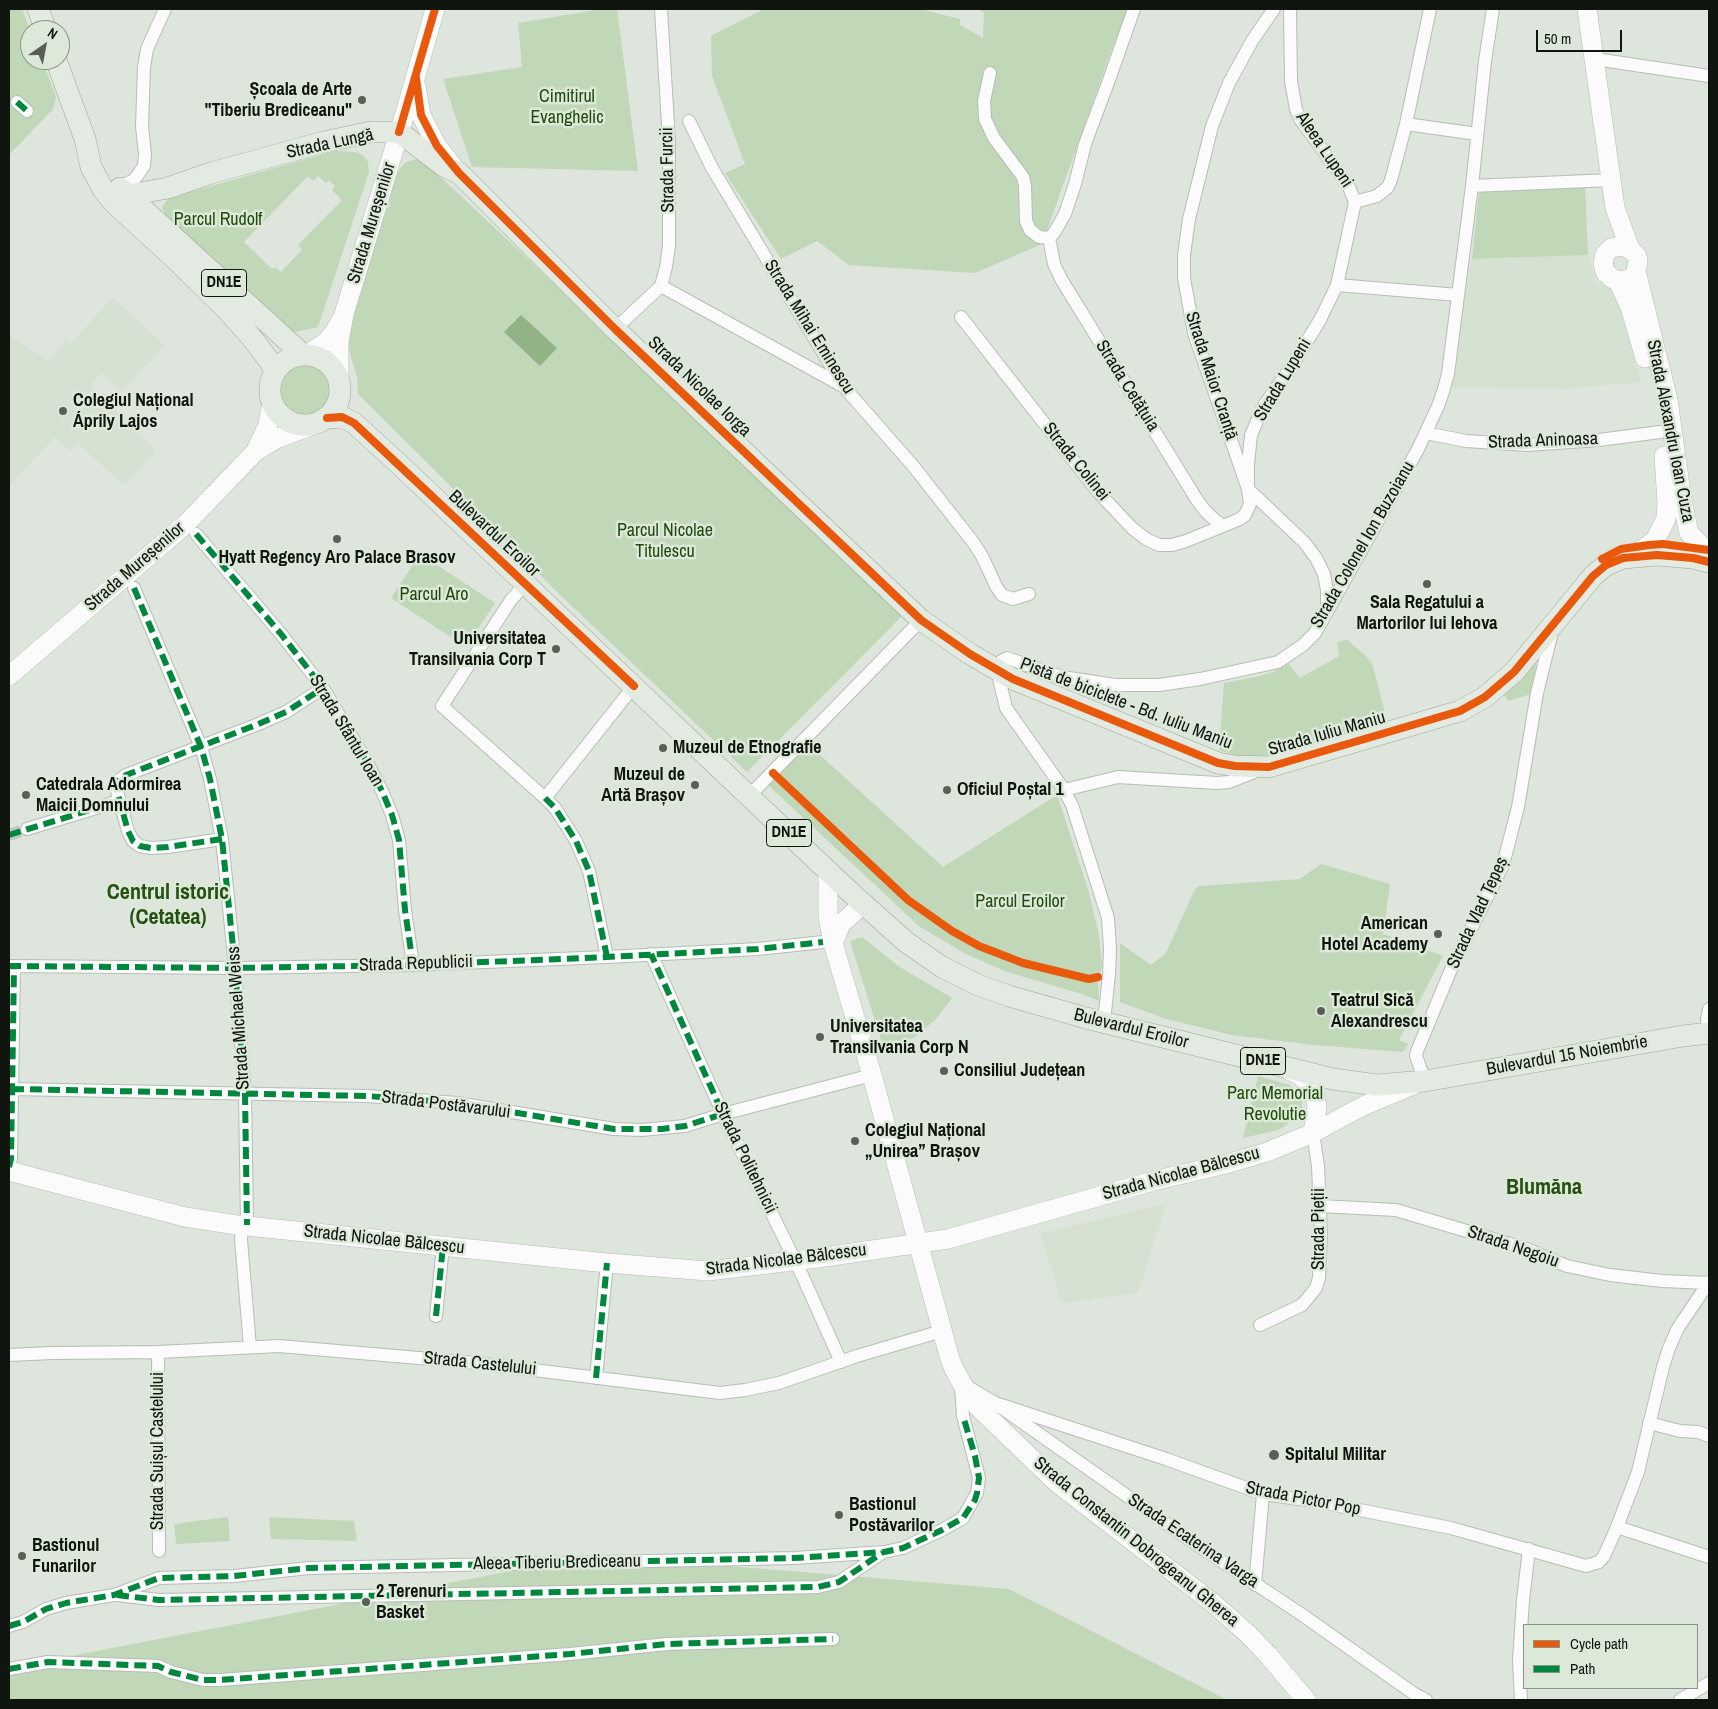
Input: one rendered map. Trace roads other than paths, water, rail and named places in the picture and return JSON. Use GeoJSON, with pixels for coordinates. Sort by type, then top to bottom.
{"type":"FeatureCollection","features":[{"type":"Feature","properties":{"kind":"main road","name":"DN1E"},"geometry":{"type":"LineString","coordinates":[[60,70],[85,139],[88,158],[97,181],[121,195],[145,220],[252,338],[276,370]]}},
{"type":"Feature","properties":{"kind":"main road","name":"Strada Lungă"},"geometry":{"type":"LineString","coordinates":[[121,195],[168,188],[211,173],[324,142],[371,132],[399,132]]}},
{"type":"Feature","properties":{"kind":"main road","name":"Strada Nicolae Iorga"},"geometry":{"type":"LineString","coordinates":[[399,132],[444,167],[458,173],[615,328],[921,620]]}},
{"type":"Feature","properties":{"kind":"main road"},"geometry":{"type":"LineString","coordinates":[[145,220],[168,188]]}},
{"type":"Feature","properties":{"kind":"main road","name":"DN1E"},"geometry":{"type":"LineString","coordinates":[[145,220],[305,354],[327,362],[339,378]]}},
{"type":"Feature","properties":{"kind":"main road"},"geometry":{"type":"LineString","coordinates":[[272,402],[271,380],[276,370],[288,358],[305,354]]}},
{"type":"Feature","properties":{"kind":"main road"},"geometry":{"type":"LineString","coordinates":[[320,421],[335,410],[339,400],[339,378]]}},
{"type":"Feature","properties":{"kind":"main road","name":"DN1E"},"geometry":{"type":"LineString","coordinates":[[272,402],[284,419],[293,424],[303,426],[320,421]]}},
{"type":"Feature","properties":{"kind":"main road","name":"Bulevardul Eroilor"},"geometry":{"type":"LineString","coordinates":[[320,421],[342,417],[354,424],[864,904],[906,942],[942,967],[978,985],[1009,996],[1104,1022],[1333,1079],[1377,1085],[1425,1081]]}},
{"type":"Feature","properties":{"kind":"main road","name":"Strada Iuliu Maniu"},"geometry":{"type":"LineString","coordinates":[[921,620],[970,654],[1013,679],[1218,763],[1235,766],[1269,767],[1447,716],[1469,706],[1495,690],[1514,672],[1599,571],[1613,562],[1623,558],[1657,555],[1693,558],[1709,562]]}},
{"type":"Feature","properties":{"kind":"main road","name":"Bulevardul 15 Noiembrie"},"geometry":{"type":"LineString","coordinates":[[1425,1081],[1683,1036],[1709,1034]]}},
{"type":"Feature","properties":{"kind":"street"},"geometry":{"type":"LineString","coordinates":[[121,195],[144,166],[145,154],[142,126],[144,67],[147,49],[165,9]]}},
{"type":"Feature","properties":{"kind":"street","name":"Strada Lungă"},"geometry":{"type":"LineString","coordinates":[[399,132],[435,9]]}},
{"type":"Feature","properties":{"kind":"street","name":"Strada Furcii"},"geometry":{"type":"LineString","coordinates":[[661,9],[669,141],[669,246],[661,286]]}},
{"type":"Feature","properties":{"kind":"street"},"geometry":{"type":"LineString","coordinates":[[990,73],[984,101],[985,119],[994,138],[1023,177],[1026,222],[1030,230],[1039,237],[1049,238],[1065,214],[1085,144],[1134,9]]}},
{"type":"Feature","properties":{"kind":"street","name":"Strada Maior Cranță"},"geometry":{"type":"LineString","coordinates":[[1274,9],[1252,42],[1229,83],[1212,126],[1188,218],[1184,255],[1184,278],[1194,333],[1248,489],[1305,543],[1316,558],[1324,574],[1327,590],[1327,610]]}},
{"type":"Feature","properties":{"kind":"street","name":"Aleea Lupeni"},"geometry":{"type":"LineString","coordinates":[[1290,9],[1291,81],[1296,110],[1300,119],[1348,184],[1355,202]]}},
{"type":"Feature","properties":{"kind":"street"},"geometry":{"type":"LineString","coordinates":[[1355,202],[1377,196],[1388,187],[1406,124],[1430,9]]}},
{"type":"Feature","properties":{"kind":"street","name":"Strada Colonel Ion Buzoianu"},"geometry":{"type":"LineString","coordinates":[[997,670],[1001,660],[1008,658],[1062,677],[1115,685],[1159,685],[1200,679],[1278,662],[1303,645],[1315,633],[1385,510],[1426,433],[1438,406],[1448,374],[1472,186],[1485,61],[1493,9]]}},
{"type":"Feature","properties":{"kind":"street","name":"Strada Alexandru Ioan Cuza"},"geometry":{"type":"LineString","coordinates":[[1588,9],[1616,208],[1630,249],[1637,256],[1638,266],[1636,271],[1668,400],[1682,500],[1690,533],[1709,554]]}},
{"type":"Feature","properties":{"kind":"street"},"geometry":{"type":"LineString","coordinates":[[1595,59],[1709,76]]}},
{"type":"Feature","properties":{"kind":"street"},"geometry":{"type":"LineString","coordinates":[[416,78],[421,115],[437,146],[458,173]]}},
{"type":"Feature","properties":{"kind":"street"},"geometry":{"type":"LineString","coordinates":[[17,102],[27,110]]}},
{"type":"Feature","properties":{"kind":"street","name":"Strada Mihai Eminescu"},"geometry":{"type":"LineString","coordinates":[[689,121],[712,168],[843,386],[914,467],[973,542],[1002,595],[1013,599],[1028,594]]}},
{"type":"Feature","properties":{"kind":"street"},"geometry":{"type":"LineString","coordinates":[[1406,124],[1477,134]]}},
{"type":"Feature","properties":{"kind":"street","name":"Strada Mureșenilor"},"geometry":{"type":"LineString","coordinates":[[339,378],[339,342],[344,314],[399,132]]}},
{"type":"Feature","properties":{"kind":"street"},"geometry":{"type":"LineString","coordinates":[[1472,186],[1612,180]]}},
{"type":"Feature","properties":{"kind":"street","name":"Strada Lupeni"},"geometry":{"type":"LineString","coordinates":[[1222,526],[1240,519],[1245,515],[1250,504],[1248,464],[1252,435],[1263,407],[1292,367],[1320,320],[1337,285],[1355,202]]}},
{"type":"Feature","properties":{"kind":"street","name":"Strada Alexandru Ioan Cuza"},"geometry":{"type":"LineString","coordinates":[[1616,208],[1611,248],[1604,258],[1603,268],[1608,276],[1618,281],[1630,307],[1642,348],[1654,395],[1666,468],[1668,503],[1666,518],[1655,540],[1639,552],[1623,558]]}},
{"type":"Feature","properties":{"kind":"street","name":"Strada Cetățuia"},"geometry":{"type":"LineString","coordinates":[[1049,238],[1054,264],[1061,280],[1197,500],[1222,526]]}},
{"type":"Feature","properties":{"kind":"street"},"geometry":{"type":"LineString","coordinates":[[1611,248],[1621,246],[1630,249]]}},
{"type":"Feature","properties":{"kind":"street"},"geometry":{"type":"LineString","coordinates":[[1618,281],[1631,278],[1636,271]]}},
{"type":"Feature","properties":{"kind":"street"},"geometry":{"type":"LineString","coordinates":[[1337,285],[1458,295]]}},
{"type":"Feature","properties":{"kind":"street"},"geometry":{"type":"LineString","coordinates":[[615,328],[661,286],[843,386]]}},
{"type":"Feature","properties":{"kind":"street","name":"Strada Mureșenilor"},"geometry":{"type":"LineString","coordinates":[[305,354],[320,347],[333,334],[344,314]]}},
{"type":"Feature","properties":{"kind":"street","name":"Strada Colinei"},"geometry":{"type":"LineString","coordinates":[[961,317],[1098,492],[1132,528],[1146,539],[1159,545],[1186,541],[1222,526]]}},
{"type":"Feature","properties":{"kind":"street","name":"Strada Mureșenilor"},"geometry":{"type":"LineString","coordinates":[[256,452],[268,425],[272,402]]}},
{"type":"Feature","properties":{"kind":"street","name":"Strada Mureșenilor"},"geometry":{"type":"LineString","coordinates":[[9,676],[186,524],[256,452],[278,438],[320,421]]}},
{"type":"Feature","properties":{"kind":"street","name":"Strada Aninoasa"},"geometry":{"type":"LineString","coordinates":[[1426,433],[1466,441],[1527,445],[1598,440],[1660,432]]}},
{"type":"Feature","properties":{"kind":"street","name":"Strada Sfântul Ioan"},"geometry":{"type":"LineString","coordinates":[[196,534],[281,634],[323,688],[368,764],[392,815],[399,840],[405,910],[413,965]]}},
{"type":"Feature","properties":{"kind":"street"},"geometry":{"type":"LineString","coordinates":[[525,584],[511,600],[442,706],[555,808],[576,841],[588,871],[607,958]]}},
{"type":"Feature","properties":{"kind":"street","name":"Strada Michael Weiss"},"geometry":{"type":"LineString","coordinates":[[134,588],[201,747],[210,779],[222,839],[245,1093],[245,1225],[241,1240],[250,1347]]}},
{"type":"Feature","properties":{"kind":"street"},"geometry":{"type":"LineString","coordinates":[[750,795],[921,620]]}},
{"type":"Feature","properties":{"kind":"street","name":"Strada Vlad Țepeș"},"geometry":{"type":"LineString","coordinates":[[1425,1081],[1416,1056],[1417,1052],[1452,967],[1503,865],[1518,807],[1540,674],[1555,622]]}},
{"type":"Feature","properties":{"kind":"street"},"geometry":{"type":"LineString","coordinates":[[997,670],[1006,708],[1064,790],[1072,805],[1108,918],[1110,949],[1104,1022]]}},
{"type":"Feature","properties":{"kind":"street"},"geometry":{"type":"LineString","coordinates":[[546,798],[634,686]]}},
{"type":"Feature","properties":{"kind":"street"},"geometry":{"type":"LineString","coordinates":[[222,839],[168,847],[151,848],[140,846],[133,841],[128,831],[117,786],[122,778],[286,712],[323,688]]}},
{"type":"Feature","properties":{"kind":"street","name":"Strada Iuliu Maniu"},"geometry":{"type":"LineString","coordinates":[[1064,790],[1118,777],[1217,783],[1229,782],[1269,767]]}},
{"type":"Feature","properties":{"kind":"street"},"geometry":{"type":"LineString","coordinates":[[26,830],[119,800]]}},
{"type":"Feature","properties":{"kind":"street"},"geometry":{"type":"LineString","coordinates":[[828,870],[828,942],[872,1075],[919,1243]]}},
{"type":"Feature","properties":{"kind":"street"},"geometry":{"type":"LineString","coordinates":[[828,942],[841,924],[864,904]]}},
{"type":"Feature","properties":{"kind":"street","name":"Strada Republicii"},"geometry":{"type":"LineString","coordinates":[[11,966],[235,968],[413,965],[607,958],[758,949],[828,942]]}},
{"type":"Feature","properties":{"kind":"street","name":"Strada Politehnicii"},"geometry":{"type":"LineString","coordinates":[[651,954],[723,1114],[795,1261],[841,1362]]}},
{"type":"Feature","properties":{"kind":"street"},"geometry":{"type":"LineString","coordinates":[[9,1169],[11,1158],[12,1089],[11,966]]}},
{"type":"Feature","properties":{"kind":"street"},"geometry":{"type":"LineString","coordinates":[[1709,1009],[1707,1020],[1709,1034]]}},
{"type":"Feature","properties":{"kind":"street"},"geometry":{"type":"LineString","coordinates":[[1275,1064],[1300,1075],[1313,1090],[1317,1107],[1313,1133]]}},
{"type":"Feature","properties":{"kind":"street","name":"Strada Postăvarului"},"geometry":{"type":"LineString","coordinates":[[12,1089],[367,1096],[458,1103],[614,1129],[662,1129],[685,1126],[723,1114],[872,1075]]}},
{"type":"Feature","properties":{"kind":"street","name":"Strada Nicolae Bălcescu"},"geometry":{"type":"LineString","coordinates":[[9,1169],[185,1217],[442,1246],[708,1271],[795,1261],[948,1238],[1153,1181],[1226,1164],[1267,1152],[1313,1133],[1363,1106],[1425,1081]]}},
{"type":"Feature","properties":{"kind":"street","name":"Strada Pieții"},"geometry":{"type":"LineString","coordinates":[[1260,1326],[1302,1305],[1316,1288],[1319,1278],[1320,1206],[1318,1166],[1313,1133]]}},
{"type":"Feature","properties":{"kind":"street","name":"Strada Negoiu"},"geometry":{"type":"LineString","coordinates":[[1320,1206],[1396,1210],[1527,1249],[1567,1266],[1610,1275],[1662,1281],[1709,1283]]}},
{"type":"Feature","properties":{"kind":"street","name":"Strada Constantin Dobrogeanu Gherea"},"geometry":{"type":"LineString","coordinates":[[919,1243],[952,1364],[972,1400],[1056,1482],[1213,1603],[1249,1635],[1306,1700]]}},
{"type":"Feature","properties":{"kind":"street"},"geometry":{"type":"LineString","coordinates":[[436,1316],[442,1246]]}},
{"type":"Feature","properties":{"kind":"street"},"geometry":{"type":"LineString","coordinates":[[596,1378],[607,1263]]}},
{"type":"Feature","properties":{"kind":"street"},"geometry":{"type":"LineString","coordinates":[[1709,1283],[1683,1321],[1669,1348],[1638,1472],[1617,1527],[1709,1557]]}},
{"type":"Feature","properties":{"kind":"street","name":"Strada Castelului"},"geometry":{"type":"LineString","coordinates":[[9,1355],[158,1352],[250,1347],[307,1348],[477,1363],[720,1392],[772,1385],[942,1330]]}},
{"type":"Feature","properties":{"kind":"street","name":"Strada Suișul Castelului"},"geometry":{"type":"LineString","coordinates":[[158,1352],[159,1550]]}},
{"type":"Feature","properties":{"kind":"street","name":"Strada Ecaterina Varga"},"geometry":{"type":"LineString","coordinates":[[960,1381],[971,1390],[995,1403],[1255,1585],[1301,1614],[1413,1693],[1426,1700]]}},
{"type":"Feature","properties":{"kind":"street","name":"Aleea Tiberiu Brediceanu"},"geometry":{"type":"LineString","coordinates":[[9,1626],[23,1622],[46,1609],[66,1603],[114,1595],[159,1578],[234,1576],[309,1568],[795,1558],[884,1552],[903,1548],[963,1518],[975,1500],[979,1478],[975,1456],[963,1416],[960,1381]]}},
{"type":"Feature","properties":{"kind":"street","name":"Strada Pictor Pop"},"geometry":{"type":"LineString","coordinates":[[995,1403],[1166,1459],[1263,1494],[1314,1501],[1451,1528],[1586,1566],[1599,1562],[1604,1556],[1617,1527]]}},
{"type":"Feature","properties":{"kind":"street"},"geometry":{"type":"LineString","coordinates":[[1649,1422],[1680,1431],[1698,1432],[1709,1436]]}},
{"type":"Feature","properties":{"kind":"street"},"geometry":{"type":"LineString","coordinates":[[1255,1585],[1263,1494]]}},
{"type":"Feature","properties":{"kind":"street"},"geometry":{"type":"LineString","coordinates":[[1520,1700],[1519,1661],[1529,1549]]}},
{"type":"Feature","properties":{"kind":"street"},"geometry":{"type":"LineString","coordinates":[[114,1595],[159,1600],[818,1587],[839,1582],[884,1552]]}},
{"type":"Feature","properties":{"kind":"street"},"geometry":{"type":"LineString","coordinates":[[9,1669],[48,1662],[158,1666],[171,1672],[203,1680],[220,1680],[570,1654],[667,1644],[832,1639]]}},
{"type":"Feature","properties":{"kind":"street"},"geometry":{"type":"LineString","coordinates":[[1680,1700],[1709,1683]]}},
{"type":"Feature","properties":{"kind":"tunnel"},"geometry":{"type":"LineString","coordinates":[[9,835],[27,829]]}},
{"type":"Feature","properties":{"kind":"place","name":"Școala de Arte \"Tiberiu Brediceanu\""},"geometry":{"type":"Point","coordinates":[362,100]}},
{"type":"Feature","properties":{"kind":"place","name":"Colegiul Național Áprily Lajos"},"geometry":{"type":"Point","coordinates":[63,411]}},
{"type":"Feature","properties":{"kind":"place","name":"Hyatt Regency Aro Palace Brasov"},"geometry":{"type":"Point","coordinates":[337,539]}},
{"type":"Feature","properties":{"kind":"place","name":"Sala Regatului a Martorilor lui Iehova"},"geometry":{"type":"Point","coordinates":[1427,584]}},
{"type":"Feature","properties":{"kind":"place","name":"Universitatea Transilvania Corp T"},"geometry":{"type":"Point","coordinates":[556,649]}},
{"type":"Feature","properties":{"kind":"place","name":"Muzeul de Etnografie"},"geometry":{"type":"Point","coordinates":[663,748]}},
{"type":"Feature","properties":{"kind":"place","name":"Muzeul de Artă Brașov"},"geometry":{"type":"Point","coordinates":[695,785]}},
{"type":"Feature","properties":{"kind":"place","name":"Oficiul Poștal 1"},"geometry":{"type":"Point","coordinates":[947,790]}},
{"type":"Feature","properties":{"kind":"place","name":"Catedrala Adormirea Maicii Domnului"},"geometry":{"type":"Point","coordinates":[26,795]}},
{"type":"Feature","properties":{"kind":"place","name":"American Hotel Academy"},"geometry":{"type":"Point","coordinates":[1438,934]}},
{"type":"Feature","properties":{"kind":"place","name":"Teatrul Sică Alexandrescu"},"geometry":{"type":"Point","coordinates":[1321,1011]}},
{"type":"Feature","properties":{"kind":"place","name":"Universitatea Transilvania Corp N"},"geometry":{"type":"Point","coordinates":[820,1037]}},
{"type":"Feature","properties":{"kind":"place","name":"Consiliul Județean"},"geometry":{"type":"Point","coordinates":[944,1071]}},
{"type":"Feature","properties":{"kind":"place","name":"Colegiul Național „Unirea” Brașov"},"geometry":{"type":"Point","coordinates":[855,1141]}},
{"type":"Feature","properties":{"kind":"place","name":"Spitalul Militar"},"geometry":{"type":"Point","coordinates":[1274,1455]}},
{"type":"Feature","properties":{"kind":"place","name":"Bastionul Postăvarilor"},"geometry":{"type":"Point","coordinates":[839,1515]}},
{"type":"Feature","properties":{"kind":"place","name":"Bastionul Funarilor"},"geometry":{"type":"Point","coordinates":[22,1556]}},
{"type":"Feature","properties":{"kind":"place","name":"2 Terenuri Basket"},"geometry":{"type":"Point","coordinates":[366,1602]}},
{"type":"Feature","properties":{"kind":"district","name":"Centrul istoric (Cetatea)"},"geometry":{"type":"Point","coordinates":[168,906]}},
{"type":"Feature","properties":{"kind":"district","name":"Blumăna"},"geometry":{"type":"Point","coordinates":[1544,1188]}},
{"type":"Feature","properties":{"kind":"park label","name":"Cimitirul Evanghelic"},"geometry":{"type":"Point","coordinates":[567,107]}},
{"type":"Feature","properties":{"kind":"park label","name":"Parcul Rudolf"},"geometry":{"type":"Point","coordinates":[218,220]}},
{"type":"Feature","properties":{"kind":"park label","name":"Parcul Nicolae Titulescu"},"geometry":{"type":"Point","coordinates":[665,541]}},
{"type":"Feature","properties":{"kind":"park label","name":"Parcul Aro"},"geometry":{"type":"Point","coordinates":[434,595]}},
{"type":"Feature","properties":{"kind":"park label","name":"Parcul Eroilor"},"geometry":{"type":"Point","coordinates":[1020,902]}},
{"type":"Feature","properties":{"kind":"park label","name":"Parc Memorial Revolutie"},"geometry":{"type":"Point","coordinates":[1275,1104]}}]}
